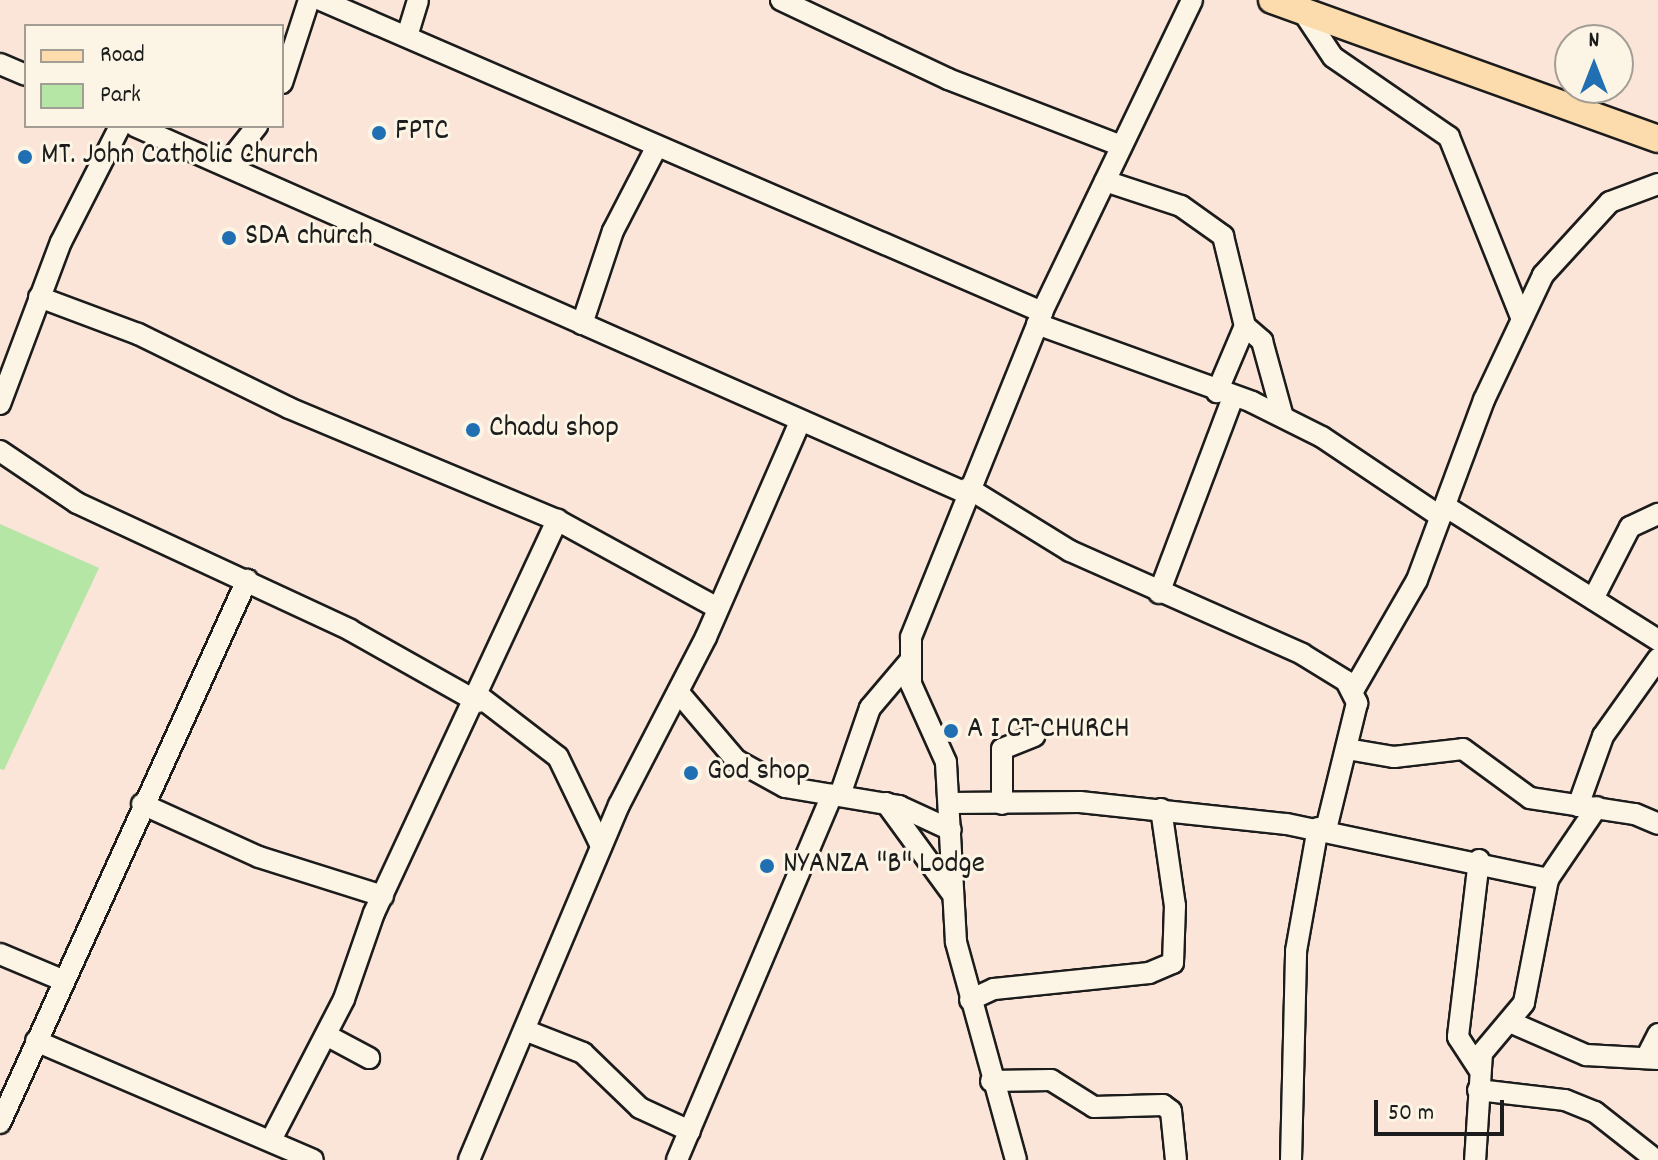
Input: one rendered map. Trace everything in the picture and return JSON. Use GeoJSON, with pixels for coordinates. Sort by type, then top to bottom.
{"type":"FeatureCollection","features":[{"type":"Feature","properties":{"kind":"main road"},"geometry":{"type":"LineString","coordinates":[[1272,0],[1658,139]]}},
{"type":"Feature","properties":{"kind":"street"},"geometry":{"type":"LineString","coordinates":[[284,77],[309,0]]}},
{"type":"Feature","properties":{"kind":"street"},"geometry":{"type":"LineString","coordinates":[[321,0],[408,33],[655,150],[1040,318],[1283,417],[1658,640]]}},
{"type":"Feature","properties":{"kind":"street"},"geometry":{"type":"LineString","coordinates":[[408,33],[418,0]]}},
{"type":"Feature","properties":{"kind":"street"},"geometry":{"type":"LineString","coordinates":[[781,0],[948,79],[1122,146]]}},
{"type":"Feature","properties":{"kind":"street"},"geometry":{"type":"LineString","coordinates":[[1016,1160],[970,1000],[951,892],[946,762],[911,684],[909,662],[928,587],[1040,318],[1192,0]]}},
{"type":"Feature","properties":{"kind":"street"},"geometry":{"type":"LineString","coordinates":[[1303,12],[1333,57],[1449,137],[1521,317]]}},
{"type":"Feature","properties":{"kind":"street"},"geometry":{"type":"LineString","coordinates":[[0,64],[24,74]]}},
{"type":"Feature","properties":{"kind":"street"},"geometry":{"type":"LineString","coordinates":[[0,404],[39,297],[119,128]]}},
{"type":"Feature","properties":{"kind":"street"},"geometry":{"type":"LineString","coordinates":[[140,128],[799,424],[967,490],[1070,551],[1302,654],[1354,689]]}},
{"type":"Feature","properties":{"kind":"street"},"geometry":{"type":"LineString","coordinates":[[226,165],[255,128]]}},
{"type":"Feature","properties":{"kind":"street"},"geometry":{"type":"LineString","coordinates":[[582,324],[613,231],[655,150]]}},
{"type":"Feature","properties":{"kind":"street"},"geometry":{"type":"LineString","coordinates":[[1105,181],[1181,206],[1223,236],[1245,326],[1159,593]]}},
{"type":"Feature","properties":{"kind":"street"},"geometry":{"type":"LineString","coordinates":[[1291,1160],[1296,951],[1322,829],[1347,749],[1354,689],[1393,631],[1521,317],[1562,247],[1610,202],[1658,184]]}},
{"type":"Feature","properties":{"kind":"street"},"geometry":{"type":"LineString","coordinates":[[39,297],[138,334],[289,408],[557,520],[718,608]]}},
{"type":"Feature","properties":{"kind":"street"},"geometry":{"type":"LineString","coordinates":[[1245,326],[1262,341],[1283,417]]}},
{"type":"Feature","properties":{"kind":"street"},"geometry":{"type":"LineString","coordinates":[[469,1160],[527,1031],[601,846],[679,693],[799,424]]}},
{"type":"Feature","properties":{"kind":"street"},"geometry":{"type":"LineString","coordinates":[[0,451],[77,503],[247,580],[479,700],[558,757],[601,846]]}},
{"type":"Feature","properties":{"kind":"street"},"geometry":{"type":"LineString","coordinates":[[1593,599],[1630,527],[1658,514]]}},
{"type":"Feature","properties":{"kind":"street"},"geometry":{"type":"LineString","coordinates":[[279,1149],[383,896],[479,700],[557,520]]}},
{"type":"Feature","properties":{"kind":"street"},"geometry":{"type":"LineString","coordinates":[[0,1123],[142,804],[247,580]]}},
{"type":"Feature","properties":{"kind":"street"},"geometry":{"type":"LineString","coordinates":[[1475,1160],[1482,1053],[1510,1022],[1530,985],[1548,879],[1587,806],[1603,736],[1658,659]]}},
{"type":"Feature","properties":{"kind":"street"},"geometry":{"type":"LineString","coordinates":[[677,1160],[836,795],[870,708],[909,662]]}},
{"type":"Feature","properties":{"kind":"street"},"geometry":{"type":"LineString","coordinates":[[679,693],[736,760],[800,793],[886,803],[951,830]]}},
{"type":"Feature","properties":{"kind":"street"},"geometry":{"type":"LineString","coordinates":[[1002,804],[1002,749],[1034,736]]}},
{"type":"Feature","properties":{"kind":"street"},"geometry":{"type":"LineString","coordinates":[[1347,749],[1394,757],[1463,749],[1530,798],[1587,806],[1658,824]]}},
{"type":"Feature","properties":{"kind":"street"},"geometry":{"type":"LineString","coordinates":[[886,803],[951,892]]}},
{"type":"Feature","properties":{"kind":"street"},"geometry":{"type":"LineString","coordinates":[[949,803],[1161,809],[1322,829],[1479,860],[1548,879]]}},
{"type":"Feature","properties":{"kind":"street"},"geometry":{"type":"LineString","coordinates":[[142,804],[259,857],[383,896]]}},
{"type":"Feature","properties":{"kind":"street"},"geometry":{"type":"LineString","coordinates":[[970,1000],[994,989],[1149,973],[1173,963],[1175,906],[1161,809]]}},
{"type":"Feature","properties":{"kind":"street"},"geometry":{"type":"LineString","coordinates":[[1478,1080],[1458,1037],[1479,860]]}},
{"type":"Feature","properties":{"kind":"street"},"geometry":{"type":"LineString","coordinates":[[0,954],[62,980]]}},
{"type":"Feature","properties":{"kind":"street"},"geometry":{"type":"LineString","coordinates":[[1510,1022],[1586,1055],[1652,1059],[1658,1034]]}},
{"type":"Feature","properties":{"kind":"street"},"geometry":{"type":"LineString","coordinates":[[527,1031],[583,1053],[640,1108],[690,1131]]}},
{"type":"Feature","properties":{"kind":"street"},"geometry":{"type":"LineString","coordinates":[[326,1035],[369,1058]]}},
{"type":"Feature","properties":{"kind":"street"},"geometry":{"type":"LineString","coordinates":[[36,1041],[279,1149],[313,1160]]}},
{"type":"Feature","properties":{"kind":"street"},"geometry":{"type":"LineString","coordinates":[[991,1081],[1051,1080],[1094,1107],[1168,1108],[1176,1160]]}},
{"type":"Feature","properties":{"kind":"street"},"geometry":{"type":"LineString","coordinates":[[1478,1080],[1565,1100],[1595,1112],[1656,1160]]}},
{"type":"Feature","properties":{"kind":"green space"},"geometry":{"type":"Polygon","coordinates":[[[0,524],[99,568],[4,770],[0,769],[0,524]]]}},
{"type":"Feature","properties":{"kind":"place","name":"FPTC"},"geometry":{"type":"Point","coordinates":[379,133]}},
{"type":"Feature","properties":{"kind":"place","name":"MT. John Catholic Church"},"geometry":{"type":"Point","coordinates":[25,157]}},
{"type":"Feature","properties":{"kind":"place","name":"SDA church"},"geometry":{"type":"Point","coordinates":[229,238]}},
{"type":"Feature","properties":{"kind":"place","name":"Chadu shop"},"geometry":{"type":"Point","coordinates":[473,430]}},
{"type":"Feature","properties":{"kind":"place","name":"A I CT CHURCH"},"geometry":{"type":"Point","coordinates":[951,731]}},
{"type":"Feature","properties":{"kind":"place","name":"God shop"},"geometry":{"type":"Point","coordinates":[691,773]}},
{"type":"Feature","properties":{"kind":"place","name":"NYANZA \"B\" Lodge"},"geometry":{"type":"Point","coordinates":[767,866]}}]}
